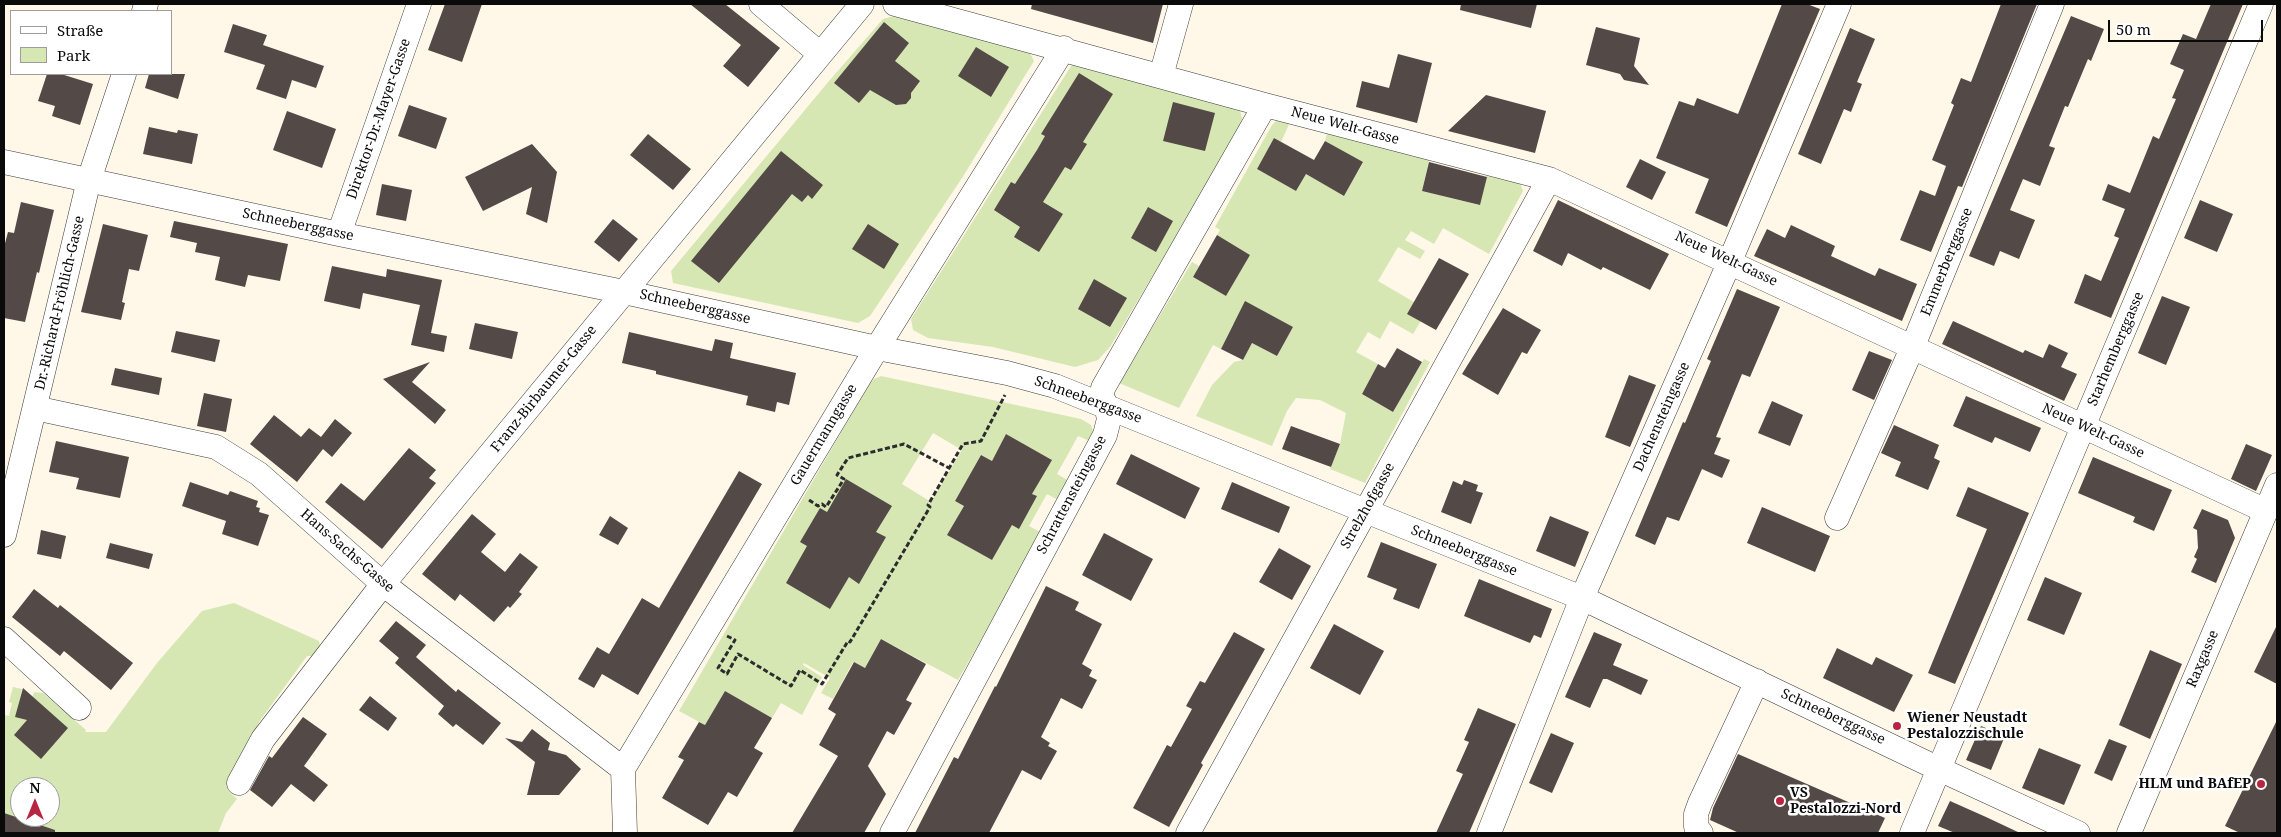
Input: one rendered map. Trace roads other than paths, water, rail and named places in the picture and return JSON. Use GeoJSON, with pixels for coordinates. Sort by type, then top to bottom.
{"type":"FeatureCollection","features":[{"type":"Feature","properties":{"kind":"street","name":"Direktor-Dr.-Mayer-Gasse"},"geometry":{"type":"LineString","coordinates":[[339,234],[419,4]]}},
{"type":"Feature","properties":{"kind":"street"},"geometry":{"type":"LineString","coordinates":[[761,4],[820,54]]}},
{"type":"Feature","properties":{"kind":"street","name":"Franz-Birbaumer-Gasse"},"geometry":{"type":"LineString","coordinates":[[239,784],[263,739],[383,584],[862,4]]}},
{"type":"Feature","properties":{"kind":"street","name":"Neue Welt-Gasse"},"geometry":{"type":"LineString","coordinates":[[895,4],[1064,48],[1265,105],[1549,179],[1730,261],[2266,511]]}},
{"type":"Feature","properties":{"kind":"street"},"geometry":{"type":"LineString","coordinates":[[1161,76],[1181,4]]}},
{"type":"Feature","properties":{"kind":"street","name":"Dachensteingasse"},"geometry":{"type":"LineString","coordinates":[[1489,833],[1582,598],[1730,261],[1839,4]]}},
{"type":"Feature","properties":{"kind":"street","name":"Emmerberggasse"},"geometry":{"type":"LineString","coordinates":[[1837,518],[1913,346],[2052,4]]}},
{"type":"Feature","properties":{"kind":"street","name":"Starhemberggasse"},"geometry":{"type":"LineString","coordinates":[[1912,833],[2261,4]]}},
{"type":"Feature","properties":{"kind":"street","name":"Gauermanngasse"},"geometry":{"type":"LineString","coordinates":[[623,769],[877,348],[1064,48]]}},
{"type":"Feature","properties":{"kind":"street","name":"Dr.-Richard-Fröhlich-Gasse"},"geometry":{"type":"LineString","coordinates":[[4,535],[89,180],[124,75]]}},
{"type":"Feature","properties":{"kind":"street","name":"Schrattensteingasse"},"geometry":{"type":"LineString","coordinates":[[892,833],[1105,435],[1109,419],[1102,397],[1103,388],[1265,105]]}},
{"type":"Feature","properties":{"kind":"street","name":"Schneeberggasse"},"geometry":{"type":"LineString","coordinates":[[4,162],[339,234],[624,292],[877,348],[1008,373],[1054,386],[1106,405],[1582,598],[1939,769],[2078,833]]}},
{"type":"Feature","properties":{"kind":"street","name":"Strelzhofgasse"},"geometry":{"type":"LineString","coordinates":[[1188,833],[1364,511],[1549,179]]}},
{"type":"Feature","properties":{"kind":"street","name":"Hans-Sachs-Gasse"},"geometry":{"type":"LineString","coordinates":[[35,408],[216,447],[259,474],[383,584],[623,769]]}},
{"type":"Feature","properties":{"kind":"street","name":"Raxgasse"},"geometry":{"type":"LineString","coordinates":[[2129,833],[2277,485]]}},
{"type":"Feature","properties":{"kind":"street"},"geometry":{"type":"LineString","coordinates":[[4,639],[79,708]]}},
{"type":"Feature","properties":{"kind":"street"},"geometry":{"type":"LineString","coordinates":[[1701,833],[1696,827],[1696,814],[1700,803],[1757,681]]}},
{"type":"Feature","properties":{"kind":"street"},"geometry":{"type":"LineString","coordinates":[[623,769],[625,833]]}},
{"type":"Feature","properties":{"kind":"place","name":"Wiener Neustadt Pestalozzischule"},"geometry":{"type":"Point","coordinates":[1897,726]}},
{"type":"Feature","properties":{"kind":"place","name":"HLM und BAfEP"},"geometry":{"type":"Point","coordinates":[2261,784]}},
{"type":"Feature","properties":{"kind":"place","name":"VS Pestalozzi-Nord"},"geometry":{"type":"Point","coordinates":[1780,801]}}]}
